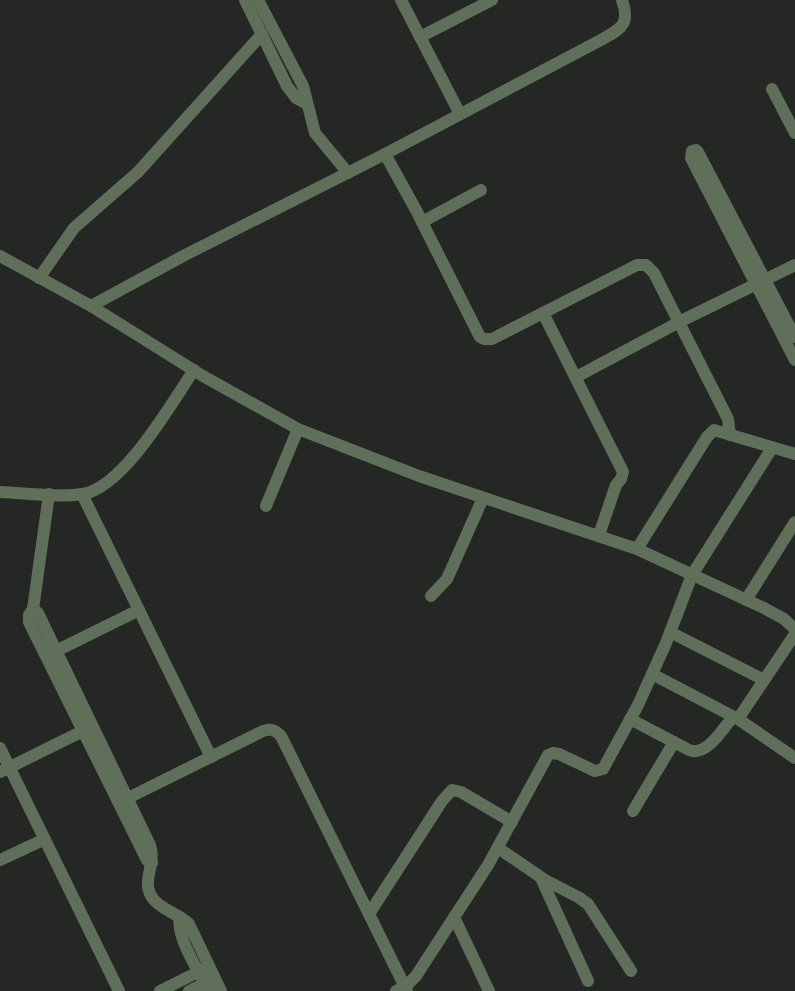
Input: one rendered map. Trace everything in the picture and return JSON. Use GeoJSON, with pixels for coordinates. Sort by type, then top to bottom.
{"type":"FeatureCollection","features":[{"type":"Feature","properties":{"kind":"street"},"geometry":{"type":"LineString","coordinates":[[245,0],[293,95],[307,104]]}},
{"type":"Feature","properties":{"kind":"street"},"geometry":{"type":"LineString","coordinates":[[401,0],[460,114]]}},
{"type":"Feature","properties":{"kind":"street"},"geometry":{"type":"LineString","coordinates":[[420,37],[492,0]]}},
{"type":"Feature","properties":{"kind":"street"},"geometry":{"type":"LineString","coordinates":[[91,306],[620,29],[625,23],[626,14],[622,0]]}},
{"type":"Feature","properties":{"kind":"street"},"geometry":{"type":"LineString","coordinates":[[262,2],[303,86],[317,138],[348,173]]}},
{"type":"Feature","properties":{"kind":"street"},"geometry":{"type":"LineString","coordinates":[[39,278],[74,228],[138,172],[262,34]]}},
{"type":"Feature","properties":{"kind":"street"},"geometry":{"type":"LineString","coordinates":[[772,89],[795,134]]}},
{"type":"Feature","properties":{"kind":"street"},"geometry":{"type":"LineString","coordinates":[[795,337],[761,282],[691,158],[692,151],[698,152],[761,282],[795,360]]}},
{"type":"Feature","properties":{"kind":"street"},"geometry":{"type":"LineString","coordinates":[[385,154],[480,337],[492,339],[642,264],[651,268],[654,273],[728,419],[730,435]]}},
{"type":"Feature","properties":{"kind":"street"},"geometry":{"type":"LineString","coordinates":[[422,222],[481,190]]}},
{"type":"Feature","properties":{"kind":"street"},"geometry":{"type":"LineString","coordinates":[[0,256],[91,306],[194,370],[298,429],[418,476],[637,549],[784,619],[795,632],[764,680],[735,718],[702,751],[693,752],[630,719]]}},
{"type":"Feature","properties":{"kind":"street"},"geometry":{"type":"LineString","coordinates":[[576,377],[795,265]]}},
{"type":"Feature","properties":{"kind":"street"},"geometry":{"type":"LineString","coordinates":[[543,313],[623,472],[616,485],[599,535]]}},
{"type":"Feature","properties":{"kind":"street"},"geometry":{"type":"LineString","coordinates":[[0,492],[82,495],[111,481],[140,448],[194,370]]}},
{"type":"Feature","properties":{"kind":"street"},"geometry":{"type":"LineString","coordinates":[[266,506],[298,429]]}},
{"type":"Feature","properties":{"kind":"street"},"geometry":{"type":"LineString","coordinates":[[637,549],[707,437],[714,430],[795,454]]}},
{"type":"Feature","properties":{"kind":"street"},"geometry":{"type":"LineString","coordinates":[[128,798],[267,729],[273,729],[281,736],[369,914],[403,990],[416,976],[498,848],[550,753],[559,754],[591,770],[603,769],[652,674],[692,575],[772,448]]}},
{"type":"Feature","properties":{"kind":"street"},"geometry":{"type":"LineString","coordinates":[[49,494],[33,609],[28,619],[31,628],[128,798],[150,845],[153,855],[147,880],[150,895],[163,909],[180,917],[192,929],[207,978],[221,991]]}},
{"type":"Feature","properties":{"kind":"street"},"geometry":{"type":"LineString","coordinates":[[82,495],[211,757]]}},
{"type":"Feature","properties":{"kind":"street"},"geometry":{"type":"LineString","coordinates":[[430,596],[447,579],[483,498]]}},
{"type":"Feature","properties":{"kind":"street"},"geometry":{"type":"LineString","coordinates":[[746,600],[795,522]]}},
{"type":"Feature","properties":{"kind":"street"},"geometry":{"type":"LineString","coordinates":[[33,609],[38,613],[56,651],[147,860],[152,863]]}},
{"type":"Feature","properties":{"kind":"street"},"geometry":{"type":"LineString","coordinates":[[56,651],[139,610]]}},
{"type":"Feature","properties":{"kind":"street"},"geometry":{"type":"LineString","coordinates":[[670,632],[764,680]]}},
{"type":"Feature","properties":{"kind":"street"},"geometry":{"type":"LineString","coordinates":[[652,674],[735,718],[795,758]]}},
{"type":"Feature","properties":{"kind":"street"},"geometry":{"type":"LineString","coordinates":[[4,770],[88,729]]}},
{"type":"Feature","properties":{"kind":"street"},"geometry":{"type":"LineString","coordinates":[[633,811],[674,742]]}},
{"type":"Feature","properties":{"kind":"street"},"geometry":{"type":"LineString","coordinates":[[0,748],[4,770],[45,839],[119,991]]}},
{"type":"Feature","properties":{"kind":"street"},"geometry":{"type":"LineString","coordinates":[[369,914],[442,801],[452,790],[461,792],[512,822]]}},
{"type":"Feature","properties":{"kind":"street"},"geometry":{"type":"LineString","coordinates":[[0,860],[45,839]]}},
{"type":"Feature","properties":{"kind":"street"},"geometry":{"type":"LineString","coordinates":[[498,848],[540,877],[588,904],[631,971]]}},
{"type":"Feature","properties":{"kind":"street"},"geometry":{"type":"LineString","coordinates":[[540,877],[588,981]]}},
{"type":"Feature","properties":{"kind":"street"},"geometry":{"type":"LineString","coordinates":[[454,917],[489,991]]}},
{"type":"Feature","properties":{"kind":"street"},"geometry":{"type":"LineString","coordinates":[[160,991],[207,978]]}},
{"type":"Feature","properties":{"kind":"street"},"geometry":{"type":"LineString","coordinates":[[189,991],[207,978]]}}]}
